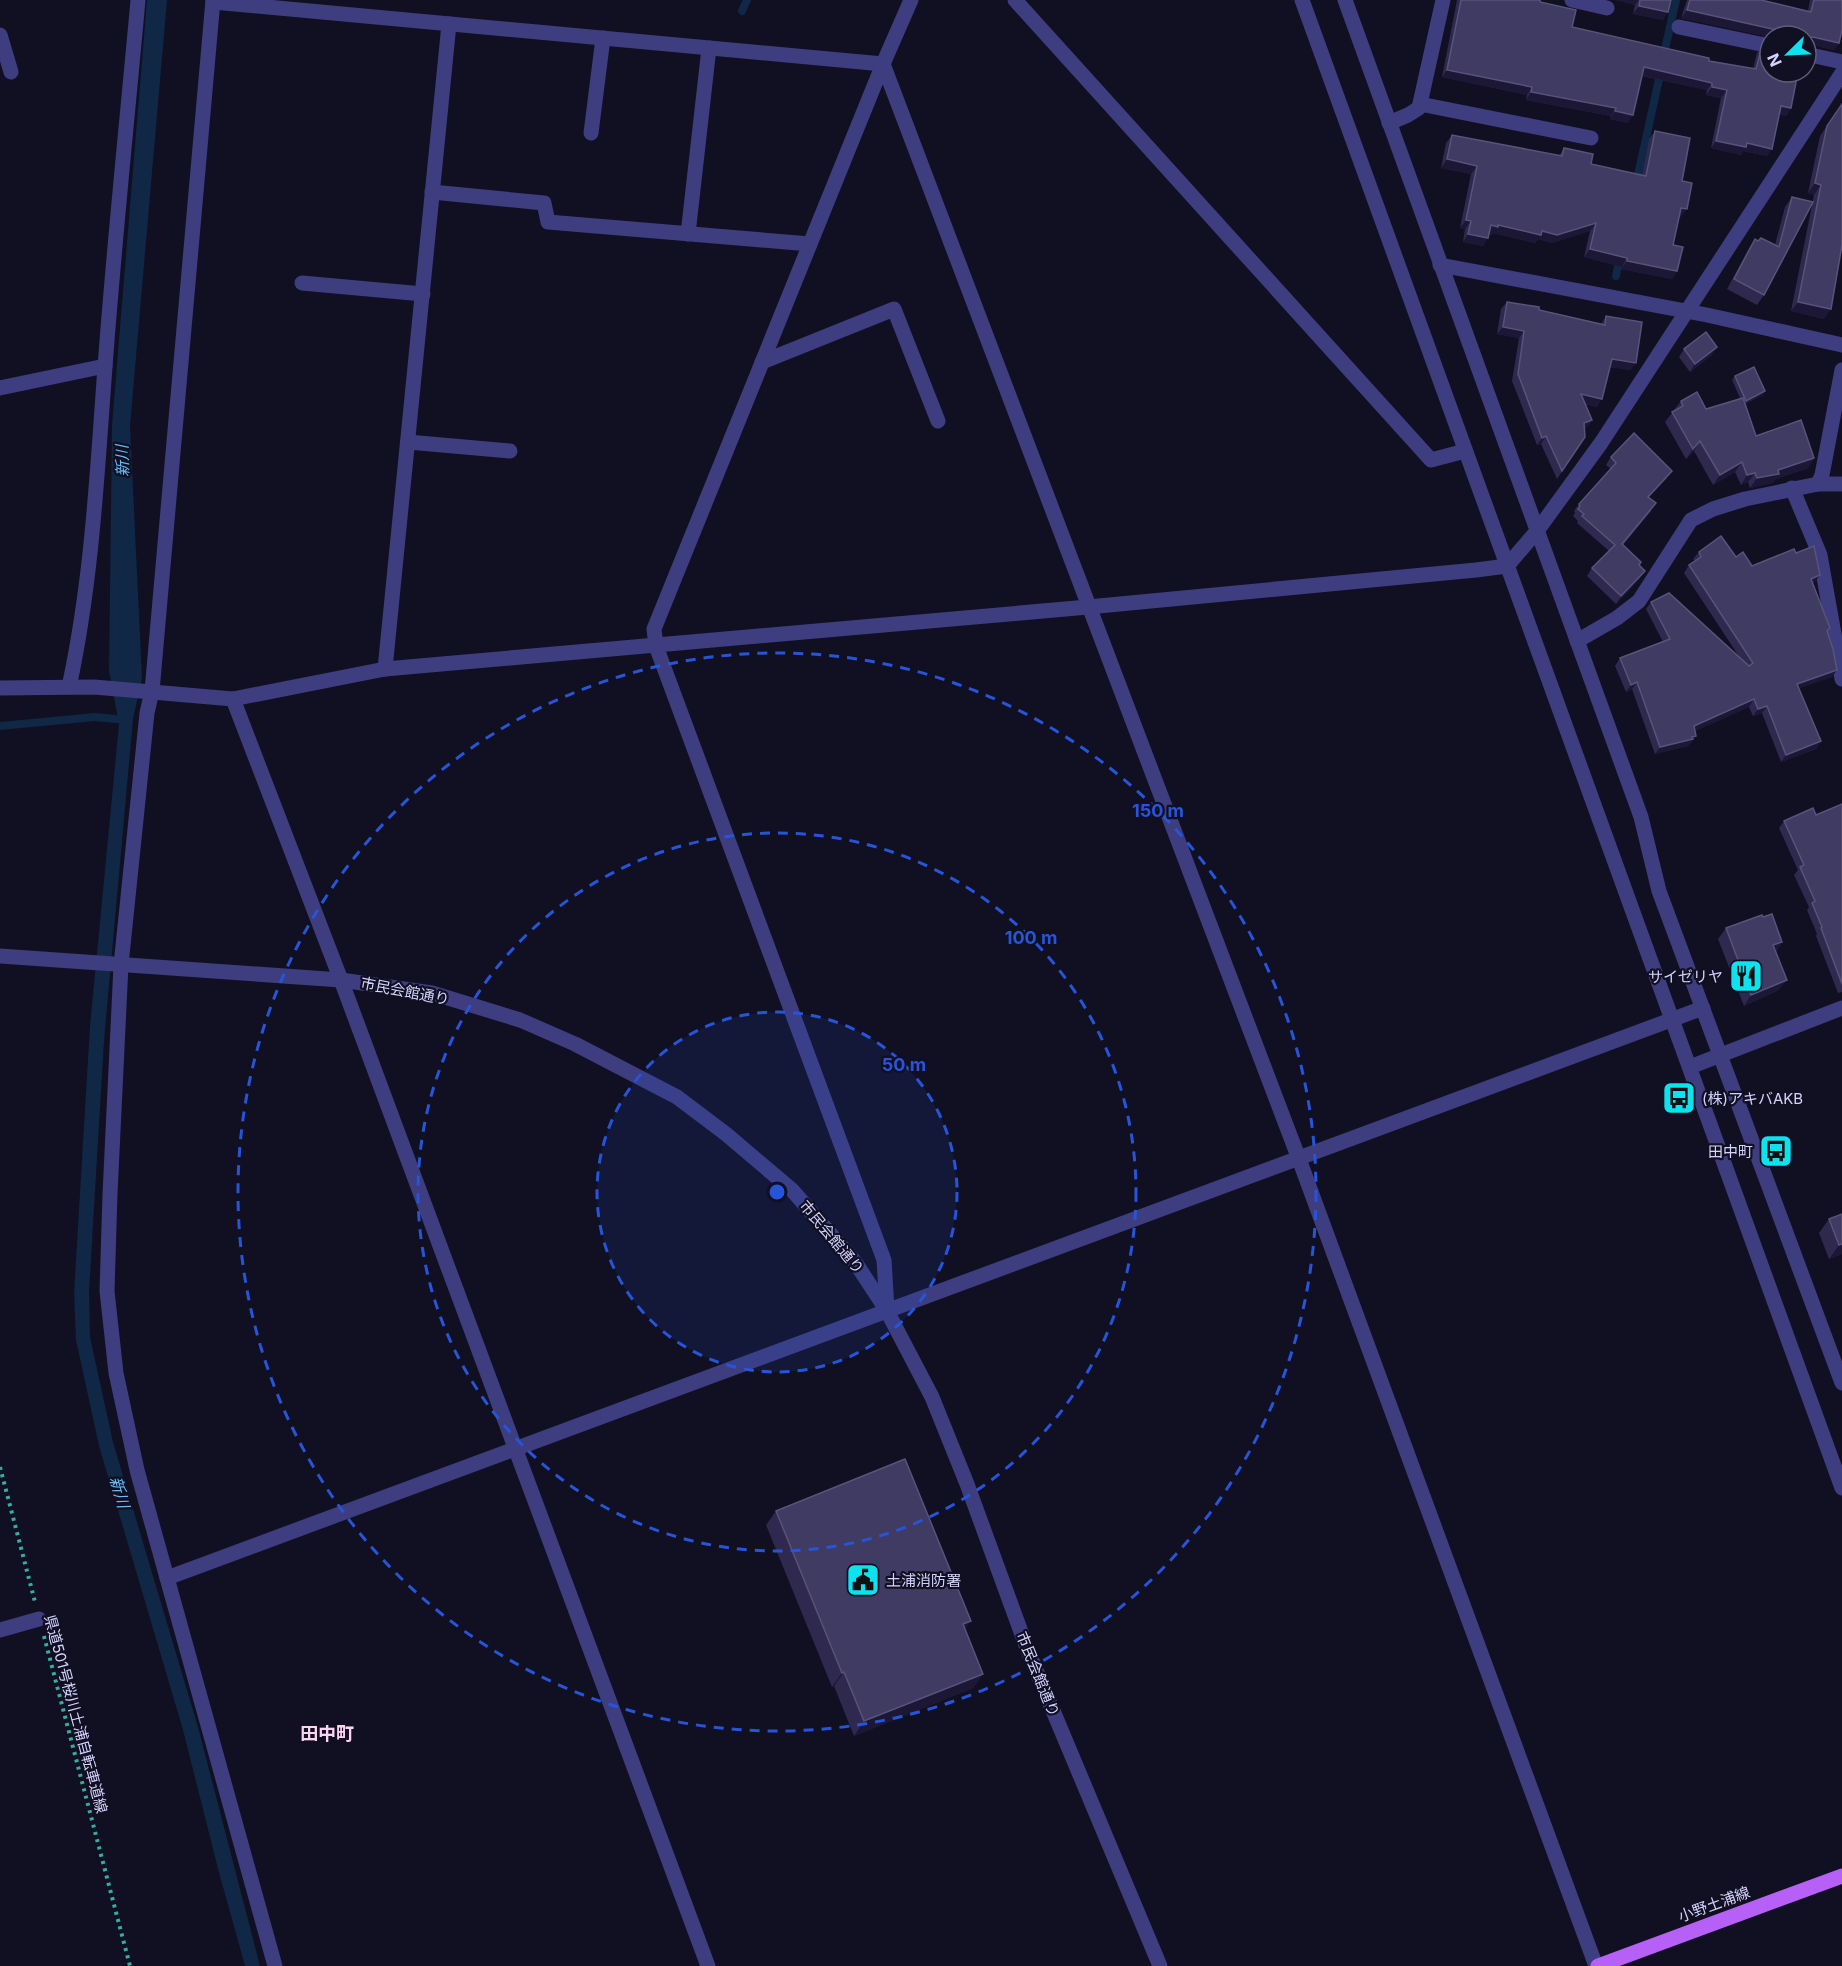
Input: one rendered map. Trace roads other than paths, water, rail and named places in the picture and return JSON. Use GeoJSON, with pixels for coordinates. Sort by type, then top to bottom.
{"type":"FeatureCollection","features":[{"type":"Feature","properties":{"kind":"main road","name":"小野土浦線"},"geometry":{"type":"LineString","coordinates":[[1597,1966],[1842,1876]]}},
{"type":"Feature","properties":{"kind":"street"},"geometry":{"type":"LineString","coordinates":[[69,687],[85,607],[138,0]]}},
{"type":"Feature","properties":{"kind":"street"},"geometry":{"type":"LineString","coordinates":[[887,1311],[884,1260],[656,646],[654,629],[911,0]]}},
{"type":"Feature","properties":{"kind":"street"},"geometry":{"type":"LineString","coordinates":[[1015,0],[1431,460],[1465,451]]}},
{"type":"Feature","properties":{"kind":"street"},"geometry":{"type":"LineString","coordinates":[[1302,0],[1842,1488]]}},
{"type":"Feature","properties":{"kind":"street"},"geometry":{"type":"LineString","coordinates":[[1345,0],[1641,817],[1659,891],[1842,1383]]}},
{"type":"Feature","properties":{"kind":"street"},"geometry":{"type":"LineString","coordinates":[[1389,123],[1419,108],[1443,0]]}},
{"type":"Feature","properties":{"kind":"street"},"geometry":{"type":"LineString","coordinates":[[1572,0],[1607,8]]}},
{"type":"Feature","properties":{"kind":"street"},"geometry":{"type":"LineString","coordinates":[[275,1966],[137,1470],[118,1384],[107,1291],[121,965],[147,713],[145,691],[213,1],[883,64]]}},
{"type":"Feature","properties":{"kind":"street"},"geometry":{"type":"LineString","coordinates":[[385,669],[449,24]]}},
{"type":"Feature","properties":{"kind":"street"},"geometry":{"type":"LineString","coordinates":[[1679,27],[1758,43]]}},
{"type":"Feature","properties":{"kind":"street"},"geometry":{"type":"LineString","coordinates":[[0,35],[11,72]]}},
{"type":"Feature","properties":{"kind":"street"},"geometry":{"type":"LineString","coordinates":[[591,133],[603,38]]}},
{"type":"Feature","properties":{"kind":"street"},"geometry":{"type":"LineString","coordinates":[[688,234],[709,48]]}},
{"type":"Feature","properties":{"kind":"street"},"geometry":{"type":"LineString","coordinates":[[1818,57],[1842,62]]}},
{"type":"Feature","properties":{"kind":"street"},"geometry":{"type":"LineString","coordinates":[[883,64],[1299,1159],[1597,1966]]}},
{"type":"Feature","properties":{"kind":"street"},"geometry":{"type":"LineString","coordinates":[[0,688],[94,687],[233,699],[385,669],[1088,607],[1506,566],[1536,531],[1600,443],[1842,73]]}},
{"type":"Feature","properties":{"kind":"street"},"geometry":{"type":"LineString","coordinates":[[1420,104],[1591,138]]}},
{"type":"Feature","properties":{"kind":"street"},"geometry":{"type":"LineString","coordinates":[[432,192],[544,203],[548,222],[810,244]]}},
{"type":"Feature","properties":{"kind":"street"},"geometry":{"type":"LineString","coordinates":[[1440,265],[1686,311],[1842,345]]}},
{"type":"Feature","properties":{"kind":"street"},"geometry":{"type":"LineString","coordinates":[[302,283],[423,294]]}},
{"type":"Feature","properties":{"kind":"street"},"geometry":{"type":"LineString","coordinates":[[762,362],[894,309],[938,421]]}},
{"type":"Feature","properties":{"kind":"street"},"geometry":{"type":"LineString","coordinates":[[0,388],[105,366]]}},
{"type":"Feature","properties":{"kind":"street"},"geometry":{"type":"LineString","coordinates":[[1818,484],[1822,475],[1842,370]]}},
{"type":"Feature","properties":{"kind":"street"},"geometry":{"type":"LineString","coordinates":[[408,442],[510,451]]}},
{"type":"Feature","properties":{"kind":"street"},"geometry":{"type":"LineString","coordinates":[[1577,640],[1617,618],[1640,601],[1691,520],[1713,509],[1745,499],[1792,488],[1818,484],[1842,484]]}},
{"type":"Feature","properties":{"kind":"street"},"geometry":{"type":"LineString","coordinates":[[1792,488],[1820,555],[1842,679]]}},
{"type":"Feature","properties":{"kind":"street"},"geometry":{"type":"LineString","coordinates":[[233,699],[341,980],[708,1966]]}},
{"type":"Feature","properties":{"kind":"street","name":"市民会館通り"},"geometry":{"type":"LineString","coordinates":[[0,957],[341,980],[432,993],[520,1020],[575,1044],[677,1096],[792,1190],[855,1262],[887,1311],[932,1397],[967,1484],[1028,1651],[1160,1966]]}},
{"type":"Feature","properties":{"kind":"street"},"geometry":{"type":"LineString","coordinates":[[167,1578],[1703,1008]]}},
{"type":"Feature","properties":{"kind":"street"},"geometry":{"type":"LineString","coordinates":[[1690,1067],[1842,1008]]}},
{"type":"Feature","properties":{"kind":"street"},"geometry":{"type":"LineString","coordinates":[[0,1630],[39,1619]]}},
{"type":"Feature","properties":{"kind":"water","name":"新川"},"geometry":{"type":"Polygon","coordinates":[[[147,0],[167,0],[130,426],[142,678],[133,719],[104,1041],[89,1292],[90,1337],[113,1442],[198,1727],[260,1966],[245,1966],[183,1730],[99,1446],[76,1340],[74,1293],[90,1026],[119,724],[109,671],[112,425],[147,0]]]}},
{"type":"Feature","properties":{"kind":"waterway"},"geometry":{"type":"LineString","coordinates":[[742,11],[747,0]]}},
{"type":"Feature","properties":{"kind":"waterway"},"geometry":{"type":"LineString","coordinates":[[1663,58],[1676,0]]}},
{"type":"Feature","properties":{"kind":"waterway"},"geometry":{"type":"LineString","coordinates":[[1636,184],[1661,70]]}},
{"type":"Feature","properties":{"kind":"waterway"},"geometry":{"type":"LineString","coordinates":[[1616,276],[1620,257]]}},
{"type":"Feature","properties":{"kind":"waterway"},"geometry":{"type":"LineString","coordinates":[[0,726],[95,717],[127,720]]}},
{"type":"Feature","properties":{"kind":"place","name":"サイゼリヤ"},"geometry":{"type":"Point","coordinates":[1746,976]}},
{"type":"Feature","properties":{"kind":"place","name":"(株)アキバAKB"},"geometry":{"type":"Point","coordinates":[1679,1098]}},
{"type":"Feature","properties":{"kind":"place","name":"田中町"},"geometry":{"type":"Point","coordinates":[1776,1151]}},
{"type":"Feature","properties":{"kind":"place","name":"土浦消防署"},"geometry":{"type":"Point","coordinates":[863,1580]}},
{"type":"Feature","properties":{"kind":"district","name":"田中町"},"geometry":{"type":"Point","coordinates":[327,1733]}}]}
